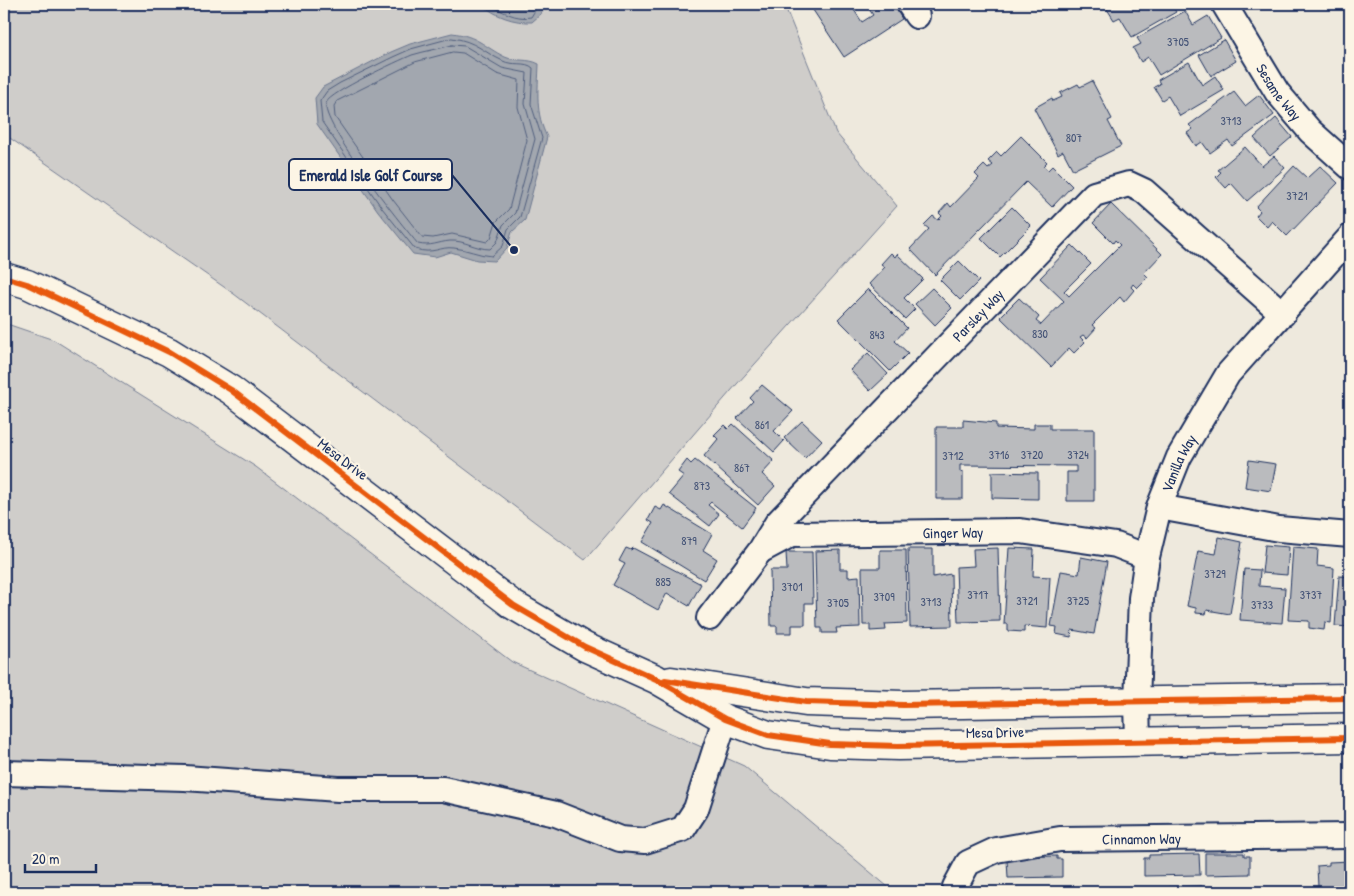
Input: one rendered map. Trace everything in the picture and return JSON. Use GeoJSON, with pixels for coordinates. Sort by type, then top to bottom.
{"type":"FeatureCollection","features":[{"type":"Feature","properties":{"kind":"main road","name":"Mesa Drive"},"geometry":{"type":"LineString","coordinates":[[4,277],[27,284],[169,352],[231,390],[514,605],[585,647],[656,678],[724,719],[768,735],[830,744],[898,746],[1350,738]]}},
{"type":"Feature","properties":{"kind":"main road","name":"Mesa Drive"},"geometry":{"type":"LineString","coordinates":[[656,678],[806,702],[903,705],[1350,698]]}},
{"type":"Feature","properties":{"kind":"street","name":"Sesame Way"},"geometry":{"type":"LineString","coordinates":[[1224,4],[1277,92],[1310,131],[1350,167]]}},
{"type":"Feature","properties":{"kind":"street","name":"Parsley Way"},"geometry":{"type":"LineString","coordinates":[[709,618],[760,550],[777,523],[1094,194],[1129,184],[1144,191],[1283,314]]}},
{"type":"Feature","properties":{"kind":"street","name":"Vanilla Way"},"geometry":{"type":"LineString","coordinates":[[1138,742],[1137,702],[1141,598],[1147,557],[1159,507],[1179,457],[1228,374],[1350,237]]}},
{"type":"Feature","properties":{"kind":"street"},"geometry":{"type":"LineString","coordinates":[[1159,507],[1279,529],[1350,535]]}},
{"type":"Feature","properties":{"kind":"street","name":"Ginger Way"},"geometry":{"type":"LineString","coordinates":[[760,550],[792,534],[1020,531],[1116,545],[1147,557]]}},
{"type":"Feature","properties":{"kind":"street"},"geometry":{"type":"LineString","coordinates":[[4,774],[185,778],[338,788],[443,789],[556,814],[620,839],[645,842],[683,829],[696,809],[724,719]]}},
{"type":"Feature","properties":{"kind":"street","name":"Cinnamon Way"},"geometry":{"type":"LineString","coordinates":[[957,892],[956,887],[968,863],[996,850],[1060,839],[1350,836]]}},
{"type":"Feature","properties":{"kind":"shaded area"},"geometry":{"type":"Polygon","coordinates":[[[4,4],[784,4],[836,133],[897,206],[737,384],[585,560],[234,294],[4,134],[4,4]]]}},
{"type":"Feature","properties":{"kind":"shaded area"},"geometry":{"type":"Polygon","coordinates":[[[4,323],[54,340],[256,467],[512,662],[744,766],[894,892],[4,892],[4,323]]]}},
{"type":"Feature","properties":{"kind":"water"},"geometry":{"type":"Polygon","coordinates":[[[482,4],[544,4],[541,14],[532,22],[525,22],[499,15],[482,4]]]}},
{"type":"Feature","properties":{"kind":"water"},"geometry":{"type":"Polygon","coordinates":[[[452,33],[468,36],[505,57],[539,64],[539,110],[547,137],[525,220],[512,232],[507,248],[495,261],[477,260],[451,252],[435,257],[413,254],[378,211],[317,124],[315,98],[323,87],[410,44],[452,33]]]}},
{"type":"Feature","properties":{"kind":"building"},"geometry":{"type":"Polygon","coordinates":[[[809,4],[863,4],[854,10],[862,22],[873,15],[869,9],[877,4],[893,4],[902,19],[844,57],[809,4]]]}},
{"type":"Feature","properties":{"kind":"building"},"geometry":{"type":"Polygon","coordinates":[[[1111,4],[1171,4],[1176,12],[1132,37],[1120,17],[1114,20],[1107,9],[1111,4]]]}},
{"type":"Feature","properties":{"kind":"building"},"geometry":{"type":"Polygon","coordinates":[[[1337,4],[1350,4],[1350,15],[1344,7],[1341,9],[1337,4]]]}},
{"type":"Feature","properties":{"kind":"building"},"geometry":{"type":"Polygon","coordinates":[[[1185,11],[1193,25],[1208,16],[1221,38],[1159,75],[1148,57],[1141,62],[1133,48],[1141,44],[1137,38],[1185,11]]]}},
{"type":"Feature","properties":{"kind":"building"},"geometry":{"type":"Polygon","coordinates":[[[1224,40],[1236,61],[1211,76],[1199,55],[1224,40]]]}},
{"type":"Feature","properties":{"kind":"building"},"geometry":{"type":"Polygon","coordinates":[[[1189,62],[1202,85],[1215,76],[1224,90],[1180,116],[1168,96],[1162,100],[1154,87],[1160,84],[1158,80],[1189,62]]]}},
{"type":"Feature","properties":{"kind":"building"},"geometry":{"type":"Polygon","coordinates":[[[1092,81],[1112,119],[1108,121],[1121,146],[1073,170],[1063,151],[1058,154],[1034,108],[1052,98],[1053,101],[1062,97],[1060,93],[1078,84],[1080,87],[1092,81]]]}},
{"type":"Feature","properties":{"kind":"building"},"geometry":{"type":"Polygon","coordinates":[[[1234,92],[1245,106],[1259,95],[1274,115],[1232,146],[1228,140],[1210,153],[1202,142],[1196,146],[1187,133],[1193,129],[1189,125],[1234,92]]]}},
{"type":"Feature","properties":{"kind":"building"},"geometry":{"type":"Polygon","coordinates":[[[1276,118],[1292,137],[1270,156],[1254,138],[1276,118]]]}},
{"type":"Feature","properties":{"kind":"building"},"geometry":{"type":"Polygon","coordinates":[[[1021,136],[1047,162],[1043,166],[1048,170],[1052,166],[1072,186],[1052,207],[1026,182],[935,275],[910,249],[929,229],[924,225],[933,216],[938,220],[942,216],[939,213],[948,203],[951,207],[979,178],[975,174],[984,165],[988,169],[993,165],[988,161],[997,152],[1001,156],[1021,136]]]}},
{"type":"Feature","properties":{"kind":"building"},"geometry":{"type":"Polygon","coordinates":[[[1245,147],[1262,166],[1274,156],[1285,168],[1247,201],[1231,183],[1226,188],[1216,177],[1221,172],[1218,170],[1245,147]]]}},
{"type":"Feature","properties":{"kind":"building"},"geometry":{"type":"Polygon","coordinates":[[[1294,166],[1307,178],[1320,166],[1338,183],[1287,236],[1272,221],[1267,227],[1256,216],[1260,211],[1256,207],[1294,166]]]}},
{"type":"Feature","properties":{"kind":"building"},"geometry":{"type":"Polygon","coordinates":[[[1111,204],[1162,254],[1144,273],[1148,277],[1137,288],[1133,284],[1131,287],[1134,290],[1124,302],[1120,297],[1092,325],[1096,328],[1087,338],[1083,335],[1080,337],[1085,342],[1074,353],[1069,348],[1051,367],[1000,317],[1019,298],[1039,317],[1036,321],[1041,325],[1064,301],[1040,278],[1072,245],[1091,264],[1064,291],[1069,296],[1120,245],[1115,240],[1113,243],[1093,223],[1111,204]]]}},
{"type":"Feature","properties":{"kind":"building"},"geometry":{"type":"Polygon","coordinates":[[[1012,207],[1031,226],[1000,257],[981,238],[1012,207]]]}},
{"type":"Feature","properties":{"kind":"building"},"geometry":{"type":"Polygon","coordinates":[[[891,253],[895,257],[897,254],[923,279],[904,298],[915,309],[905,319],[869,284],[885,267],[881,264],[891,253]]]}},
{"type":"Feature","properties":{"kind":"building"},"geometry":{"type":"Polygon","coordinates":[[[959,261],[979,281],[960,300],[940,280],[959,261]]]}},
{"type":"Feature","properties":{"kind":"building"},"geometry":{"type":"Polygon","coordinates":[[[932,288],[952,308],[935,325],[915,304],[932,288]]]}},
{"type":"Feature","properties":{"kind":"building"},"geometry":{"type":"Polygon","coordinates":[[[868,289],[907,328],[895,341],[908,353],[890,371],[838,319],[868,289]]]}},
{"type":"Feature","properties":{"kind":"building"},"geometry":{"type":"Polygon","coordinates":[[[868,353],[888,374],[870,391],[850,370],[868,353]]]}},
{"type":"Feature","properties":{"kind":"building"},"geometry":{"type":"Polygon","coordinates":[[[762,385],[793,411],[774,431],[784,441],[774,452],[737,418],[753,401],[750,398],[762,385]]]}},
{"type":"Feature","properties":{"kind":"building"},"geometry":{"type":"Polygon","coordinates":[[[963,420],[996,423],[996,428],[1034,429],[1034,424],[1050,424],[1050,429],[1094,429],[1094,501],[1067,501],[1067,472],[1076,472],[1076,466],[960,465],[960,472],[963,471],[963,499],[936,499],[936,427],[963,427],[963,420]]]}},
{"type":"Feature","properties":{"kind":"building"},"geometry":{"type":"Polygon","coordinates":[[[802,421],[822,440],[805,458],[784,438],[802,421]]]}},
{"type":"Feature","properties":{"kind":"building"},"geometry":{"type":"Polygon","coordinates":[[[733,424],[774,461],[762,474],[775,486],[758,505],[704,456],[718,439],[714,435],[724,425],[728,429],[733,424]]]}},
{"type":"Feature","properties":{"kind":"building"},"geometry":{"type":"Polygon","coordinates":[[[687,460],[691,464],[695,460],[756,508],[742,527],[711,502],[708,505],[719,514],[710,526],[669,494],[684,476],[678,472],[687,460]]]}},
{"type":"Feature","properties":{"kind":"building"},"geometry":{"type":"Polygon","coordinates":[[[1249,460],[1276,464],[1271,491],[1245,487],[1249,460]]]}},
{"type":"Feature","properties":{"kind":"building"},"geometry":{"type":"Polygon","coordinates":[[[992,472],[1038,473],[1038,499],[992,498],[992,472]]]}},
{"type":"Feature","properties":{"kind":"building"},"geometry":{"type":"Polygon","coordinates":[[[664,505],[712,534],[703,550],[717,559],[704,580],[642,542],[653,523],[648,520],[655,507],[661,510],[664,505]]]}},
{"type":"Feature","properties":{"kind":"building"},"geometry":{"type":"Polygon","coordinates":[[[1219,537],[1242,542],[1230,614],[1207,610],[1206,614],[1196,613],[1196,608],[1187,606],[1198,551],[1216,554],[1219,537]]]}},
{"type":"Feature","properties":{"kind":"building"},"geometry":{"type":"Polygon","coordinates":[[[1265,545],[1289,547],[1287,575],[1262,573],[1265,545]]]}},
{"type":"Feature","properties":{"kind":"building"},"geometry":{"type":"Polygon","coordinates":[[[1293,547],[1318,549],[1317,566],[1334,568],[1331,623],[1325,622],[1324,630],[1309,628],[1309,621],[1288,620],[1293,547]]]}},
{"type":"Feature","properties":{"kind":"building"},"geometry":{"type":"Polygon","coordinates":[[[626,548],[631,550],[633,548],[701,584],[689,606],[667,593],[658,610],[613,585],[625,564],[619,561],[626,548]]]}},
{"type":"Feature","properties":{"kind":"building"},"geometry":{"type":"Polygon","coordinates":[[[998,548],[1000,621],[958,622],[956,567],[974,566],[973,549],[998,548]]]}},
{"type":"Feature","properties":{"kind":"building"},"geometry":{"type":"Polygon","coordinates":[[[1009,548],[1034,549],[1033,576],[1050,577],[1047,628],[1024,626],[1024,632],[1008,631],[1008,624],[1004,624],[1009,548]]]}},
{"type":"Feature","properties":{"kind":"building"},"geometry":{"type":"Polygon","coordinates":[[[908,549],[933,549],[933,577],[951,574],[952,626],[910,627],[908,549]]]}},
{"type":"Feature","properties":{"kind":"building"},"geometry":{"type":"Polygon","coordinates":[[[840,550],[840,569],[848,569],[848,577],[859,576],[860,627],[836,628],[837,633],[822,633],[822,628],[817,628],[815,551],[840,550]]]}},
{"type":"Feature","properties":{"kind":"building"},"geometry":{"type":"Polygon","coordinates":[[[880,550],[906,550],[907,623],[885,624],[886,630],[870,631],[870,625],[863,625],[862,568],[880,568],[880,550]]]}},
{"type":"Feature","properties":{"kind":"building"},"geometry":{"type":"Polygon","coordinates":[[[786,552],[812,552],[813,603],[805,603],[805,625],[792,625],[792,633],[777,633],[777,626],[771,626],[770,570],[787,570],[786,552]]]}},
{"type":"Feature","properties":{"kind":"building"},"geometry":{"type":"Polygon","coordinates":[[[1081,557],[1107,562],[1094,634],[1072,630],[1071,637],[1056,634],[1057,627],[1051,626],[1061,571],[1079,574],[1081,557]]]}},
{"type":"Feature","properties":{"kind":"building"},"geometry":{"type":"Polygon","coordinates":[[[1244,569],[1260,570],[1259,586],[1285,588],[1282,623],[1240,620],[1244,569]]]}},
{"type":"Feature","properties":{"kind":"building"},"geometry":{"type":"Polygon","coordinates":[[[1339,576],[1350,577],[1350,627],[1335,626],[1339,576]]]}},
{"type":"Feature","properties":{"kind":"building"},"geometry":{"type":"Polygon","coordinates":[[[1205,853],[1244,853],[1244,856],[1250,856],[1250,874],[1205,875],[1205,853]]]}},
{"type":"Feature","properties":{"kind":"building"},"geometry":{"type":"Polygon","coordinates":[[[1199,854],[1200,875],[1144,876],[1144,858],[1149,858],[1149,855],[1199,854]]]}},
{"type":"Feature","properties":{"kind":"building"},"geometry":{"type":"Polygon","coordinates":[[[1057,856],[1057,859],[1062,859],[1062,877],[1008,878],[1007,860],[1013,860],[1013,857],[1057,856]]]}},
{"type":"Feature","properties":{"kind":"building"},"geometry":{"type":"Polygon","coordinates":[[[1350,861],[1350,892],[1324,892],[1323,887],[1318,887],[1317,866],[1329,865],[1329,862],[1350,861]]]}},
{"type":"Feature","properties":{"kind":"building"},"geometry":{"type":"Polygon","coordinates":[[[1202,886],[1202,892],[1169,892],[1169,887],[1202,886]]]}},
{"type":"Feature","properties":{"kind":"building"},"geometry":{"type":"Polygon","coordinates":[[[1044,889],[1076,889],[1076,892],[1044,892],[1044,889]]]}},
{"type":"Feature","properties":{"kind":"cycle path"},"geometry":{"type":"LineString","coordinates":[[4,277],[27,284],[169,352],[231,390],[513,605],[585,647],[656,679],[725,719],[768,735],[830,744],[898,746],[1350,738]]}},
{"type":"Feature","properties":{"kind":"cycle path"},"geometry":{"type":"LineString","coordinates":[[665,680],[806,702],[903,705],[1350,698]]}},
{"type":"Feature","properties":{"kind":"place","name":"Emerald Isle Golf Course"},"geometry":{"type":"Point","coordinates":[514,250]}}]}
